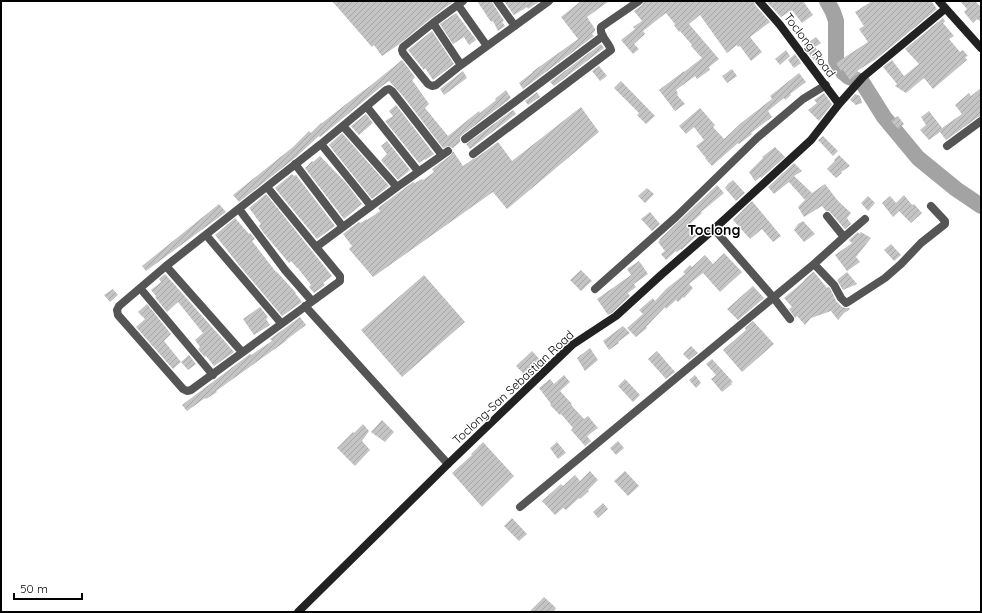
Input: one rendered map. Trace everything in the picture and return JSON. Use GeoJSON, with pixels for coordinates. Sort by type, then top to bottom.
{"type":"FeatureCollection","features":[{"type":"Feature","properties":{"kind":"street"},"geometry":{"type":"LineString","coordinates":[[497,1],[514,26]]}},
{"type":"Feature","properties":{"kind":"street"},"geometry":{"type":"LineString","coordinates":[[487,46],[460,3],[403,47],[402,50],[428,84],[432,86],[436,85],[549,1]]}},
{"type":"Feature","properties":{"kind":"street"},"geometry":{"type":"LineString","coordinates":[[473,154],[608,53],[611,50],[600,30],[601,27],[640,1]]}},
{"type":"Feature","properties":{"kind":"street","name":"Toclong Road"},"geometry":{"type":"LineString","coordinates":[[759,1],[780,25],[839,104]]}},
{"type":"Feature","properties":{"kind":"street"},"geometry":{"type":"LineString","coordinates":[[939,1],[981,48]]}},
{"type":"Feature","properties":{"kind":"street","name":"Toclong-San Sebastian Road"},"geometry":{"type":"LineString","coordinates":[[298,612],[448,464],[572,345],[616,316],[714,229],[811,140],[839,104],[864,77],[945,8]]}},
{"type":"Feature","properties":{"kind":"street"},"geometry":{"type":"LineString","coordinates":[[433,23],[461,65]]}},
{"type":"Feature","properties":{"kind":"street"},"geometry":{"type":"LineString","coordinates":[[465,139],[603,36]]}},
{"type":"Feature","properties":{"kind":"street"},"geometry":{"type":"LineString","coordinates":[[595,289],[676,217],[757,138],[803,100],[826,85]]}},
{"type":"Feature","properties":{"kind":"street"},"geometry":{"type":"LineString","coordinates":[[267,187],[316,247],[340,276],[340,281],[212,375],[191,390],[187,391],[183,389],[118,315],[117,310],[119,306],[166,266],[389,89],[445,153],[418,171],[316,247]]}},
{"type":"Feature","properties":{"kind":"street"},"geometry":{"type":"LineString","coordinates":[[367,107],[418,171]]}},
{"type":"Feature","properties":{"kind":"street"},"geometry":{"type":"LineString","coordinates":[[947,146],[981,121]]}},
{"type":"Feature","properties":{"kind":"street"},"geometry":{"type":"LineString","coordinates":[[343,126],[397,187]]}},
{"type":"Feature","properties":{"kind":"street"},"geometry":{"type":"LineString","coordinates":[[321,144],[371,206]]}},
{"type":"Feature","properties":{"kind":"street"},"geometry":{"type":"LineString","coordinates":[[295,164],[342,228]]}},
{"type":"Feature","properties":{"kind":"street"},"geometry":{"type":"LineString","coordinates":[[814,264],[834,285],[841,298],[846,303],[885,278],[921,243],[945,224],[942,217],[931,206]]}},
{"type":"Feature","properties":{"kind":"street"},"geometry":{"type":"LineString","coordinates":[[238,210],[285,270],[308,304],[448,464]]}},
{"type":"Feature","properties":{"kind":"street"},"geometry":{"type":"LineString","coordinates":[[828,216],[844,237]]}},
{"type":"Feature","properties":{"kind":"street"},"geometry":{"type":"LineString","coordinates":[[520,506],[814,264],[865,219]]}},
{"type":"Feature","properties":{"kind":"street"},"geometry":{"type":"LineString","coordinates":[[714,229],[773,297],[790,319]]}},
{"type":"Feature","properties":{"kind":"street"},"geometry":{"type":"LineString","coordinates":[[206,235],[281,323]]}},
{"type":"Feature","properties":{"kind":"street"},"geometry":{"type":"LineString","coordinates":[[166,266],[242,352]]}},
{"type":"Feature","properties":{"kind":"street"},"geometry":{"type":"LineString","coordinates":[[140,288],[212,375]]}},
{"type":"Feature","properties":{"kind":"building"},"geometry":{"type":"Polygon","coordinates":[[[332,1],[454,1],[382,56],[374,45],[372,47],[332,1]]]}},
{"type":"Feature","properties":{"kind":"building"},"geometry":{"type":"Polygon","coordinates":[[[477,1],[492,1],[504,21],[502,22],[505,26],[498,31],[493,21],[491,22],[477,1]]]}},
{"type":"Feature","properties":{"kind":"building"},"geometry":{"type":"Polygon","coordinates":[[[504,1],[540,1],[528,9],[527,7],[514,15],[504,1]]]}},
{"type":"Feature","properties":{"kind":"building"},"geometry":{"type":"Polygon","coordinates":[[[581,1],[609,1],[587,17],[595,29],[592,34],[594,36],[523,89],[519,83],[578,39],[561,17],[581,1]]]}},
{"type":"Feature","properties":{"kind":"building"},"geometry":{"type":"Polygon","coordinates":[[[644,1],[754,1],[755,5],[770,22],[750,37],[762,52],[751,61],[740,46],[738,47],[737,45],[727,53],[700,15],[689,24],[719,59],[709,67],[710,70],[697,79],[695,76],[676,90],[677,95],[685,104],[675,111],[659,90],[702,58],[680,31],[679,32],[674,25],[675,24],[666,13],[643,31],[645,34],[634,44],[639,49],[633,54],[621,40],[635,29],[633,27],[642,21],[634,11],[642,5],[644,1]]]}},
{"type":"Feature","properties":{"kind":"building"},"geometry":{"type":"Polygon","coordinates":[[[766,1],[803,1],[813,15],[802,23],[792,10],[781,17],[766,1]]]}},
{"type":"Feature","properties":{"kind":"building"},"geometry":{"type":"Polygon","coordinates":[[[872,1],[931,1],[937,9],[876,59],[857,71],[859,73],[850,80],[843,70],[841,71],[836,63],[868,42],[859,29],[864,26],[855,12],[872,1]]]}},
{"type":"Feature","properties":{"kind":"building"},"geometry":{"type":"Polygon","coordinates":[[[960,1],[975,1],[981,7],[981,22],[977,19],[973,23],[964,12],[967,9],[960,1]]]}},
{"type":"Feature","properties":{"kind":"building"},"geometry":{"type":"Polygon","coordinates":[[[456,13],[476,40],[469,45],[464,37],[453,44],[440,24],[456,13]]]}},
{"type":"Feature","properties":{"kind":"building"},"geometry":{"type":"Polygon","coordinates":[[[943,18],[945,21],[943,23],[954,36],[949,39],[960,52],[963,50],[968,56],[965,57],[967,60],[933,89],[924,78],[906,93],[895,86],[897,84],[883,67],[892,60],[904,76],[919,64],[905,49],[943,18]]]}},
{"type":"Feature","properties":{"kind":"building"},"geometry":{"type":"Polygon","coordinates":[[[432,31],[454,64],[433,80],[425,68],[424,70],[408,50],[432,31]]]}},
{"type":"Feature","properties":{"kind":"building"},"geometry":{"type":"Polygon","coordinates":[[[816,37],[821,43],[815,47],[824,59],[817,64],[804,47],[816,37]]]}},
{"type":"Feature","properties":{"kind":"building"},"geometry":{"type":"Polygon","coordinates":[[[601,44],[604,48],[554,86],[550,82],[601,44]]]}},
{"type":"Feature","properties":{"kind":"building"},"geometry":{"type":"Polygon","coordinates":[[[786,50],[790,56],[780,65],[775,59],[786,50]]]}},
{"type":"Feature","properties":{"kind":"building"},"geometry":{"type":"Polygon","coordinates":[[[795,54],[801,63],[794,68],[788,60],[795,54]]]}},
{"type":"Feature","properties":{"kind":"building"},"geometry":{"type":"Polygon","coordinates":[[[402,60],[415,77],[412,80],[429,104],[425,108],[448,136],[479,111],[480,113],[506,90],[511,98],[462,135],[460,137],[460,142],[453,148],[448,146],[443,148],[403,96],[389,81],[239,202],[233,195],[293,147],[309,131],[311,133],[321,123],[402,60]]]}},
{"type":"Feature","properties":{"kind":"building"},"geometry":{"type":"Polygon","coordinates":[[[599,66],[607,76],[600,81],[592,71],[599,66]]]}},
{"type":"Feature","properties":{"kind":"building"},"geometry":{"type":"Polygon","coordinates":[[[732,69],[737,76],[727,83],[722,76],[732,69]]]}},
{"type":"Feature","properties":{"kind":"building"},"geometry":{"type":"Polygon","coordinates":[[[463,71],[467,78],[444,95],[440,89],[463,71]]]}},
{"type":"Feature","properties":{"kind":"building"},"geometry":{"type":"Polygon","coordinates":[[[799,73],[806,82],[790,94],[791,95],[785,100],[784,98],[768,111],[772,117],[739,144],[738,143],[712,166],[696,146],[704,140],[694,127],[686,134],[679,126],[700,108],[715,125],[713,127],[724,139],[741,123],[772,99],[770,96],[799,73]]]}},
{"type":"Feature","properties":{"kind":"building"},"geometry":{"type":"Polygon","coordinates":[[[621,81],[655,116],[646,124],[637,115],[639,113],[614,88],[621,81]]]}},
{"type":"Feature","properties":{"kind":"building"},"geometry":{"type":"Polygon","coordinates":[[[981,88],[981,116],[946,140],[940,132],[929,140],[920,130],[926,125],[921,117],[929,111],[942,128],[962,114],[955,105],[969,93],[971,96],[981,88]]]}},
{"type":"Feature","properties":{"kind":"building"},"geometry":{"type":"Polygon","coordinates":[[[537,92],[540,97],[528,105],[525,101],[537,92]]]}},
{"type":"Feature","properties":{"kind":"building"},"geometry":{"type":"Polygon","coordinates":[[[824,93],[832,104],[819,121],[808,110],[817,103],[814,100],[824,93]]]}},
{"type":"Feature","properties":{"kind":"building"},"geometry":{"type":"Polygon","coordinates":[[[855,94],[860,96],[862,103],[856,105],[850,100],[855,94]]]}},
{"type":"Feature","properties":{"kind":"building"},"geometry":{"type":"Polygon","coordinates":[[[396,105],[434,154],[419,163],[385,121],[393,116],[389,111],[396,105]]]}},
{"type":"Feature","properties":{"kind":"building"},"geometry":{"type":"Polygon","coordinates":[[[581,107],[599,132],[507,209],[493,192],[373,277],[349,249],[352,246],[343,234],[359,222],[360,223],[367,220],[380,211],[378,208],[413,182],[415,183],[422,179],[423,180],[434,172],[432,169],[451,155],[453,151],[463,166],[498,142],[512,161],[581,107]]]}},
{"type":"Feature","properties":{"kind":"building"},"geometry":{"type":"Polygon","coordinates":[[[513,110],[516,114],[470,149],[466,144],[513,110]]]}},
{"type":"Feature","properties":{"kind":"building"},"geometry":{"type":"Polygon","coordinates":[[[366,114],[373,123],[359,135],[351,126],[366,114]]]}},
{"type":"Feature","properties":{"kind":"building"},"geometry":{"type":"Polygon","coordinates":[[[898,116],[904,124],[898,129],[891,121],[898,116]]]}},
{"type":"Feature","properties":{"kind":"building"},"geometry":{"type":"Polygon","coordinates":[[[342,133],[389,186],[372,199],[329,145],[342,133]]]}},
{"type":"Feature","properties":{"kind":"building"},"geometry":{"type":"Polygon","coordinates":[[[823,136],[838,151],[833,156],[818,140],[823,136]]]}},
{"type":"Feature","properties":{"kind":"building"},"geometry":{"type":"Polygon","coordinates":[[[387,141],[410,170],[398,180],[381,160],[387,154],[381,146],[387,141]]]}},
{"type":"Feature","properties":{"kind":"building"},"geometry":{"type":"Polygon","coordinates":[[[775,147],[785,157],[761,178],[760,177],[755,181],[749,172],[763,158],[762,157],[775,147]]]}},
{"type":"Feature","properties":{"kind":"building"},"geometry":{"type":"Polygon","coordinates":[[[839,155],[850,166],[841,172],[842,173],[836,178],[827,169],[839,155]]]}},
{"type":"Feature","properties":{"kind":"building"},"geometry":{"type":"Polygon","coordinates":[[[320,156],[346,183],[362,204],[344,219],[305,168],[320,156]]]}},
{"type":"Feature","properties":{"kind":"building"},"geometry":{"type":"Polygon","coordinates":[[[794,163],[802,171],[794,176],[812,193],[825,184],[838,201],[851,213],[847,218],[851,224],[845,229],[829,211],[826,211],[822,206],[804,217],[798,207],[805,200],[789,182],[774,194],[768,187],[794,163]]]}},
{"type":"Feature","properties":{"kind":"building"},"geometry":{"type":"Polygon","coordinates":[[[292,174],[294,176],[296,175],[335,226],[317,239],[275,188],[292,174]]]}},
{"type":"Feature","properties":{"kind":"building"},"geometry":{"type":"Polygon","coordinates":[[[733,180],[745,193],[736,201],[725,188],[733,180]]]}},
{"type":"Feature","properties":{"kind":"building"},"geometry":{"type":"Polygon","coordinates":[[[717,185],[724,193],[701,212],[702,213],[691,223],[700,233],[681,250],[676,251],[666,260],[661,254],[665,251],[658,242],[660,241],[659,240],[717,185]]]}},
{"type":"Feature","properties":{"kind":"building"},"geometry":{"type":"Polygon","coordinates":[[[647,188],[654,194],[645,203],[638,196],[647,188]]]}},
{"type":"Feature","properties":{"kind":"building"},"geometry":{"type":"Polygon","coordinates":[[[266,194],[332,276],[323,283],[325,285],[314,293],[309,287],[311,285],[297,267],[291,261],[289,263],[263,232],[259,226],[261,224],[249,208],[266,194]]]}},
{"type":"Feature","properties":{"kind":"building"},"geometry":{"type":"Polygon","coordinates":[[[904,195],[912,205],[914,204],[922,213],[911,223],[899,211],[893,217],[882,203],[890,196],[896,203],[904,195]]]}},
{"type":"Feature","properties":{"kind":"building"},"geometry":{"type":"Polygon","coordinates":[[[868,196],[875,203],[868,211],[861,203],[868,196]]]}},
{"type":"Feature","properties":{"kind":"building"},"geometry":{"type":"Polygon","coordinates":[[[752,201],[781,236],[773,242],[762,229],[750,239],[733,220],[752,201]]]}},
{"type":"Feature","properties":{"kind":"building"},"geometry":{"type":"Polygon","coordinates":[[[219,204],[226,212],[146,271],[142,266],[219,204]]]}},
{"type":"Feature","properties":{"kind":"building"},"geometry":{"type":"Polygon","coordinates":[[[650,212],[660,224],[652,231],[641,219],[650,212]]]}},
{"type":"Feature","properties":{"kind":"building"},"geometry":{"type":"Polygon","coordinates":[[[235,218],[255,239],[252,241],[302,302],[282,316],[215,235],[235,218]]]}},
{"type":"Feature","properties":{"kind":"building"},"geometry":{"type":"Polygon","coordinates":[[[803,221],[815,234],[804,242],[794,230],[798,224],[803,221]]]}},
{"type":"Feature","properties":{"kind":"building"},"geometry":{"type":"Polygon","coordinates":[[[858,232],[859,234],[861,232],[871,238],[856,257],[860,262],[847,271],[835,255],[852,243],[849,240],[858,232]]]}},
{"type":"Feature","properties":{"kind":"building"},"geometry":{"type":"Polygon","coordinates":[[[891,244],[901,255],[894,261],[884,250],[891,244]]]}},
{"type":"Feature","properties":{"kind":"building"},"geometry":{"type":"Polygon","coordinates":[[[724,253],[742,272],[720,292],[703,273],[689,284],[693,288],[684,298],[683,297],[678,302],[676,300],[666,309],[665,307],[646,327],[647,328],[636,337],[627,328],[643,314],[639,310],[653,298],[655,301],[666,289],[685,274],[683,272],[690,265],[692,267],[705,255],[713,264],[724,253]]]}},
{"type":"Feature","properties":{"kind":"building"},"geometry":{"type":"Polygon","coordinates":[[[639,261],[648,274],[634,284],[636,287],[628,293],[630,296],[608,315],[597,299],[631,275],[627,269],[639,261]]]}},
{"type":"Feature","properties":{"kind":"building"},"geometry":{"type":"Polygon","coordinates":[[[581,270],[592,281],[581,291],[570,280],[581,270]]]}},
{"type":"Feature","properties":{"kind":"building"},"geometry":{"type":"Polygon","coordinates":[[[813,272],[827,288],[830,288],[836,301],[842,307],[850,309],[838,320],[831,311],[811,318],[805,325],[797,316],[795,318],[789,309],[792,307],[784,298],[813,272]]]}},
{"type":"Feature","properties":{"kind":"building"},"geometry":{"type":"Polygon","coordinates":[[[847,272],[857,284],[843,290],[837,280],[847,272]]]}},
{"type":"Feature","properties":{"kind":"building"},"geometry":{"type":"Polygon","coordinates":[[[165,274],[234,352],[214,366],[198,349],[200,347],[195,340],[203,333],[178,302],[167,312],[151,290],[161,282],[159,279],[165,274]]]}},
{"type":"Feature","properties":{"kind":"building"},"geometry":{"type":"Polygon","coordinates":[[[424,275],[465,322],[402,377],[361,330],[424,275]]]}},
{"type":"Feature","properties":{"kind":"building"},"geometry":{"type":"Polygon","coordinates":[[[753,286],[764,298],[738,320],[727,309],[753,286]]]}},
{"type":"Feature","properties":{"kind":"building"},"geometry":{"type":"Polygon","coordinates":[[[113,289],[118,295],[110,302],[104,295],[113,289]]]}},
{"type":"Feature","properties":{"kind":"building"},"geometry":{"type":"Polygon","coordinates":[[[147,304],[171,334],[164,341],[181,362],[173,369],[136,327],[145,319],[138,312],[147,304]]]}},
{"type":"Feature","properties":{"kind":"building"},"geometry":{"type":"Polygon","coordinates":[[[260,307],[268,317],[266,319],[270,325],[254,335],[243,319],[260,307]]]}},
{"type":"Feature","properties":{"kind":"building"},"geometry":{"type":"Polygon","coordinates":[[[300,317],[306,325],[286,341],[216,391],[217,392],[206,399],[205,398],[187,411],[182,405],[250,354],[251,355],[272,341],[270,339],[300,317]]]}},
{"type":"Feature","properties":{"kind":"building"},"geometry":{"type":"Polygon","coordinates":[[[753,321],[774,344],[742,372],[723,350],[746,330],[745,328],[753,321]]]}},
{"type":"Feature","properties":{"kind":"building"},"geometry":{"type":"Polygon","coordinates":[[[623,326],[630,333],[609,350],[603,341],[623,326]]]}},
{"type":"Feature","properties":{"kind":"building"},"geometry":{"type":"Polygon","coordinates":[[[691,346],[698,353],[689,360],[683,354],[691,346]]]}},
{"type":"Feature","properties":{"kind":"building"},"geometry":{"type":"Polygon","coordinates":[[[590,348],[598,360],[585,371],[577,358],[590,348]]]}},
{"type":"Feature","properties":{"kind":"building"},"geometry":{"type":"Polygon","coordinates":[[[532,351],[543,363],[528,378],[516,366],[532,351]]]}},
{"type":"Feature","properties":{"kind":"building"},"geometry":{"type":"Polygon","coordinates":[[[657,351],[675,372],[666,379],[648,359],[657,351]]]}},
{"type":"Feature","properties":{"kind":"building"},"geometry":{"type":"Polygon","coordinates":[[[189,355],[196,364],[188,370],[181,362],[189,355]]]}},
{"type":"Feature","properties":{"kind":"building"},"geometry":{"type":"Polygon","coordinates":[[[712,359],[733,382],[722,392],[711,379],[716,375],[706,364],[712,359]]]}},
{"type":"Feature","properties":{"kind":"building"},"geometry":{"type":"Polygon","coordinates":[[[564,375],[570,382],[560,391],[584,419],[588,416],[598,428],[587,436],[591,441],[585,446],[571,430],[573,428],[561,414],[560,415],[550,405],[551,404],[539,388],[550,379],[554,384],[564,375]]]}},
{"type":"Feature","properties":{"kind":"building"},"geometry":{"type":"Polygon","coordinates":[[[695,375],[701,383],[696,388],[689,380],[695,375]]]}},
{"type":"Feature","properties":{"kind":"building"},"geometry":{"type":"Polygon","coordinates":[[[625,379],[640,395],[633,402],[618,386],[625,379]]]}},
{"type":"Feature","properties":{"kind":"building"},"geometry":{"type":"Polygon","coordinates":[[[382,420],[394,432],[385,442],[371,432],[382,420]]]}},
{"type":"Feature","properties":{"kind":"building"},"geometry":{"type":"Polygon","coordinates":[[[363,424],[369,431],[362,441],[370,450],[355,466],[337,448],[363,424]]]}},
{"type":"Feature","properties":{"kind":"building"},"geometry":{"type":"Polygon","coordinates":[[[618,441],[624,448],[616,455],[610,448],[618,441]]]}},
{"type":"Feature","properties":{"kind":"building"},"geometry":{"type":"Polygon","coordinates":[[[483,442],[514,476],[482,507],[452,473],[472,455],[471,454],[483,442]]]}},
{"type":"Feature","properties":{"kind":"building"},"geometry":{"type":"Polygon","coordinates":[[[557,442],[566,453],[558,459],[550,448],[557,442]]]}},
{"type":"Feature","properties":{"kind":"building"},"geometry":{"type":"Polygon","coordinates":[[[590,471],[598,480],[588,490],[589,491],[566,510],[563,508],[555,515],[542,501],[561,484],[563,486],[575,475],[580,481],[590,471]]]}},
{"type":"Feature","properties":{"kind":"building"},"geometry":{"type":"Polygon","coordinates":[[[625,471],[639,486],[628,496],[614,481],[625,471]]]}},
{"type":"Feature","properties":{"kind":"building"},"geometry":{"type":"Polygon","coordinates":[[[603,503],[608,509],[598,518],[593,512],[603,503]]]}},
{"type":"Feature","properties":{"kind":"building"},"geometry":{"type":"Polygon","coordinates":[[[512,518],[527,534],[519,541],[504,526],[512,518]]]}},
{"type":"Feature","properties":{"kind":"building"},"geometry":{"type":"Polygon","coordinates":[[[544,597],[556,608],[553,612],[529,612],[544,597]]]}},
{"type":"Feature","properties":{"kind":"waterway"},"geometry":{"type":"LineString","coordinates":[[827,1],[836,21],[836,61],[843,72],[849,77],[862,82],[884,117],[918,158],[956,189],[981,206]]}},
{"type":"Feature","properties":{"kind":"district","name":"Toclong"},"geometry":{"type":"Point","coordinates":[714,230]}}]}
